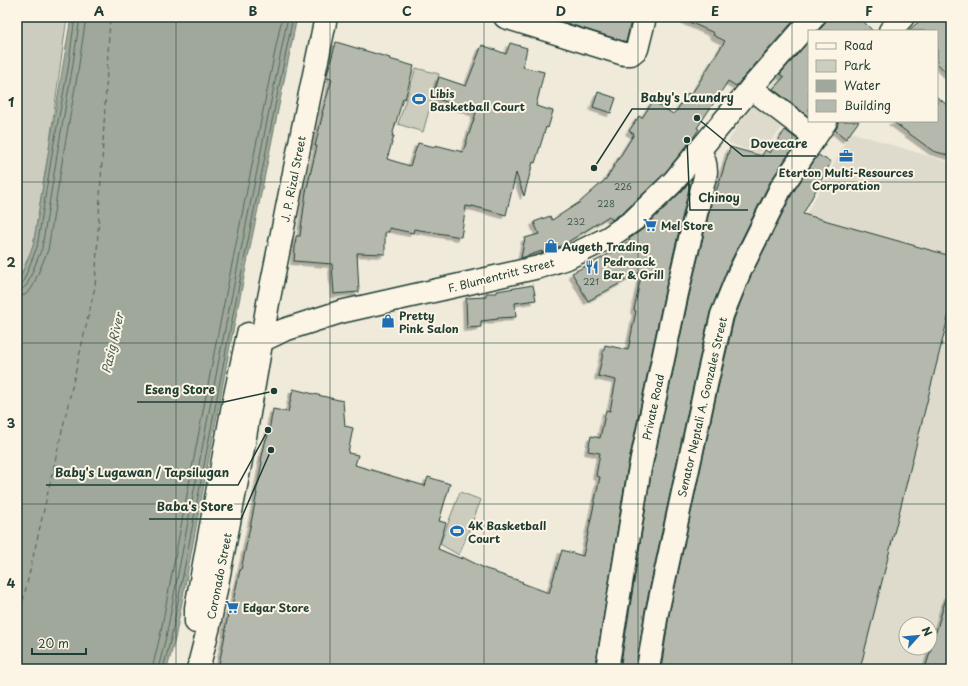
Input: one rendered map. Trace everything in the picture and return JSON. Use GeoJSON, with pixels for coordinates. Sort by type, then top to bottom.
{"type":"FeatureCollection","features":[{"type":"Feature","properties":{"kind":"street"},"geometry":{"type":"LineString","coordinates":[[196,622],[196,608],[233,405],[315,17]]}},
{"type":"Feature","properties":{"kind":"street","name":"J. P. Rizal Street"},"geometry":{"type":"LineString","coordinates":[[261,341],[326,17]]}},
{"type":"Feature","properties":{"kind":"street"},"geometry":{"type":"LineString","coordinates":[[505,17],[624,54],[632,54],[636,49],[645,17]]}},
{"type":"Feature","properties":{"kind":"street","name":"F. Blumentritt Street"},"geometry":{"type":"LineString","coordinates":[[261,341],[284,330],[340,312],[539,267],[567,258],[608,238],[634,220],[673,182],[751,88],[814,17]]}},
{"type":"Feature","properties":{"kind":"street"},"geometry":{"type":"LineString","coordinates":[[891,30],[903,17]]}},
{"type":"Feature","properties":{"kind":"street"},"geometry":{"type":"LineString","coordinates":[[751,88],[808,122]]}},
{"type":"Feature","properties":{"kind":"street"},"geometry":{"type":"LineString","coordinates":[[808,122],[820,129]]}},
{"type":"Feature","properties":{"kind":"street","name":"Senator Neptali A. Gonzales Street"},"geometry":{"type":"LineString","coordinates":[[648,669],[657,613],[722,315],[739,273],[781,188],[820,129]]}},
{"type":"Feature","properties":{"kind":"street","name":"Private Road"},"geometry":{"type":"LineString","coordinates":[[607,669],[639,473],[677,293],[706,172],[706,164],[699,150]]}},
{"type":"Feature","properties":{"kind":"street","name":"Coronado Street"},"geometry":{"type":"LineString","coordinates":[[198,669],[209,626],[238,476],[261,341]]}},
{"type":"Feature","properties":{"kind":"shaded area"},"geometry":{"type":"Polygon","coordinates":[[[808,44],[808,97],[759,155],[728,142],[742,119],[808,44]]]}},
{"type":"Feature","properties":{"kind":"shaded area"},"geometry":{"type":"Polygon","coordinates":[[[850,132],[951,163],[951,669],[684,669],[787,249],[850,132]]]}},
{"type":"Feature","properties":{"kind":"green space"},"geometry":{"type":"Polygon","coordinates":[[[17,17],[67,17],[49,148],[33,246],[17,285],[17,17]]]}},
{"type":"Feature","properties":{"kind":"green space","name":"Libis Basketball Court"},"geometry":{"type":"Polygon","coordinates":[[[416,68],[439,74],[423,132],[398,124],[416,68]]]}},
{"type":"Feature","properties":{"kind":"green space","name":"4K Basketball Court"},"geometry":{"type":"Polygon","coordinates":[[[460,492],[481,500],[459,555],[440,544],[460,492]]]}},
{"type":"Feature","properties":{"kind":"water","name":"Pasig River"},"geometry":{"type":"Polygon","coordinates":[[[71,17],[297,17],[230,346],[175,639],[167,669],[17,669],[17,285],[33,246],[71,17]]]}},
{"type":"Feature","properties":{"kind":"building"},"geometry":{"type":"Polygon","coordinates":[[[547,17],[632,17],[626,42],[547,17]]]}},
{"type":"Feature","properties":{"kind":"building"},"geometry":{"type":"Polygon","coordinates":[[[678,17],[797,17],[736,86],[728,81],[697,128],[699,129],[693,138],[664,174],[626,210],[612,220],[609,216],[563,245],[542,253],[542,251],[521,258],[525,238],[539,234],[534,222],[550,216],[552,220],[580,202],[606,179],[634,134],[629,131],[639,116],[642,118],[653,101],[673,114],[688,93],[691,95],[725,41],[713,35],[714,33],[678,17]]]}},
{"type":"Feature","properties":{"kind":"building"},"geometry":{"type":"Polygon","coordinates":[[[826,17],[859,17],[872,30],[819,30],[824,25],[826,17]]]}},
{"type":"Feature","properties":{"kind":"building"},"geometry":{"type":"Polygon","coordinates":[[[924,17],[951,17],[951,78],[938,64],[938,30],[909,30],[924,17]]]}},
{"type":"Feature","properties":{"kind":"building"},"geometry":{"type":"Polygon","coordinates":[[[336,42],[414,66],[405,99],[403,98],[387,159],[410,166],[418,143],[435,147],[435,145],[463,152],[476,113],[433,97],[439,77],[466,86],[482,45],[506,54],[510,43],[527,48],[523,67],[544,72],[536,106],[553,111],[548,128],[546,127],[535,163],[533,162],[524,196],[516,173],[506,215],[472,206],[466,206],[461,237],[414,229],[413,233],[389,228],[389,232],[385,232],[385,254],[357,253],[359,292],[334,294],[332,264],[294,261],[296,236],[300,236],[306,192],[317,146],[315,146],[322,113],[332,79],[326,78],[336,42]]]}},
{"type":"Feature","properties":{"kind":"building"},"geometry":{"type":"Polygon","coordinates":[[[808,42],[808,116],[773,89],[784,77],[780,74],[808,42]]]}},
{"type":"Feature","properties":{"kind":"building"},"geometry":{"type":"Polygon","coordinates":[[[598,92],[616,98],[611,113],[593,107],[598,92]]]}},
{"type":"Feature","properties":{"kind":"building"},"geometry":{"type":"Polygon","coordinates":[[[938,98],[951,108],[951,156],[933,151],[893,122],[938,122],[938,98]]]}},
{"type":"Feature","properties":{"kind":"building"},"geometry":{"type":"Polygon","coordinates":[[[838,122],[858,122],[846,139],[835,130],[837,128],[838,122]]]}},
{"type":"Feature","properties":{"kind":"building"},"geometry":{"type":"Polygon","coordinates":[[[785,130],[798,140],[770,182],[728,267],[710,312],[645,610],[636,669],[620,669],[651,475],[689,296],[712,200],[730,147],[762,156],[765,150],[770,153],[785,130]]]}},
{"type":"Feature","properties":{"kind":"building"},"geometry":{"type":"Polygon","coordinates":[[[818,155],[831,162],[803,214],[951,256],[951,306],[860,669],[661,669],[669,615],[734,319],[750,278],[792,194],[818,155]]]}},
{"type":"Feature","properties":{"kind":"building"},"geometry":{"type":"Polygon","coordinates":[[[688,183],[690,184],[665,290],[627,470],[595,669],[218,669],[229,610],[231,610],[241,570],[252,518],[261,461],[273,409],[288,412],[293,389],[343,401],[345,426],[353,428],[348,453],[358,455],[355,465],[425,486],[428,477],[450,484],[439,521],[446,523],[438,549],[462,559],[462,557],[486,569],[549,593],[562,550],[583,556],[600,477],[596,476],[600,453],[588,451],[591,436],[600,438],[606,410],[610,411],[616,380],[598,376],[605,345],[628,350],[642,271],[588,301],[572,273],[609,254],[630,240],[629,239],[643,229],[682,191],[688,183]]]}},
{"type":"Feature","properties":{"kind":"building"},"geometry":{"type":"Polygon","coordinates":[[[533,285],[536,300],[515,303],[516,317],[481,321],[481,327],[467,328],[466,298],[486,297],[486,293],[497,293],[497,291],[533,285]]]}},
{"type":"Feature","properties":{"kind":"building"},"geometry":{"type":"Polygon","coordinates":[[[947,595],[951,595],[951,669],[925,669],[929,656],[938,656],[938,625],[947,595]]]}},
{"type":"Feature","properties":{"kind":"ferry route"},"geometry":{"type":"LineString","coordinates":[[17,627],[95,287],[110,17]]}},
{"type":"Feature","properties":{"kind":"place","name":"Libis Basketball Court"},"geometry":{"type":"Point","coordinates":[419,99]}},
{"type":"Feature","properties":{"kind":"place","name":"Dovecare"},"geometry":{"type":"Point","coordinates":[697,118]}},
{"type":"Feature","properties":{"kind":"place","name":"Chinoy"},"geometry":{"type":"Point","coordinates":[687,140]}},
{"type":"Feature","properties":{"kind":"place","name":"Eterton Multi-Resources Corporation"},"geometry":{"type":"Point","coordinates":[846,156]}},
{"type":"Feature","properties":{"kind":"place","name":"Baby's Laundry"},"geometry":{"type":"Point","coordinates":[594,168]}},
{"type":"Feature","properties":{"kind":"place","name":"Mel Store"},"geometry":{"type":"Point","coordinates":[650,225]}},
{"type":"Feature","properties":{"kind":"place","name":"Augeth Trading"},"geometry":{"type":"Point","coordinates":[551,246]}},
{"type":"Feature","properties":{"kind":"place","name":"Pedroack Bar & Grill"},"geometry":{"type":"Point","coordinates":[592,267]}},
{"type":"Feature","properties":{"kind":"place","name":"Pretty Pink Salon"},"geometry":{"type":"Point","coordinates":[388,321]}},
{"type":"Feature","properties":{"kind":"place","name":"Eseng Store"},"geometry":{"type":"Point","coordinates":[274,391]}},
{"type":"Feature","properties":{"kind":"place","name":"Baby's Lugawan / Tapsilugan"},"geometry":{"type":"Point","coordinates":[268,430]}},
{"type":"Feature","properties":{"kind":"place","name":"Baba's Store"},"geometry":{"type":"Point","coordinates":[271,450]}},
{"type":"Feature","properties":{"kind":"place","name":"4K Basketball Court"},"geometry":{"type":"Point","coordinates":[457,531]}},
{"type":"Feature","properties":{"kind":"place","name":"Edgar Store"},"geometry":{"type":"Point","coordinates":[232,607]}}]}
